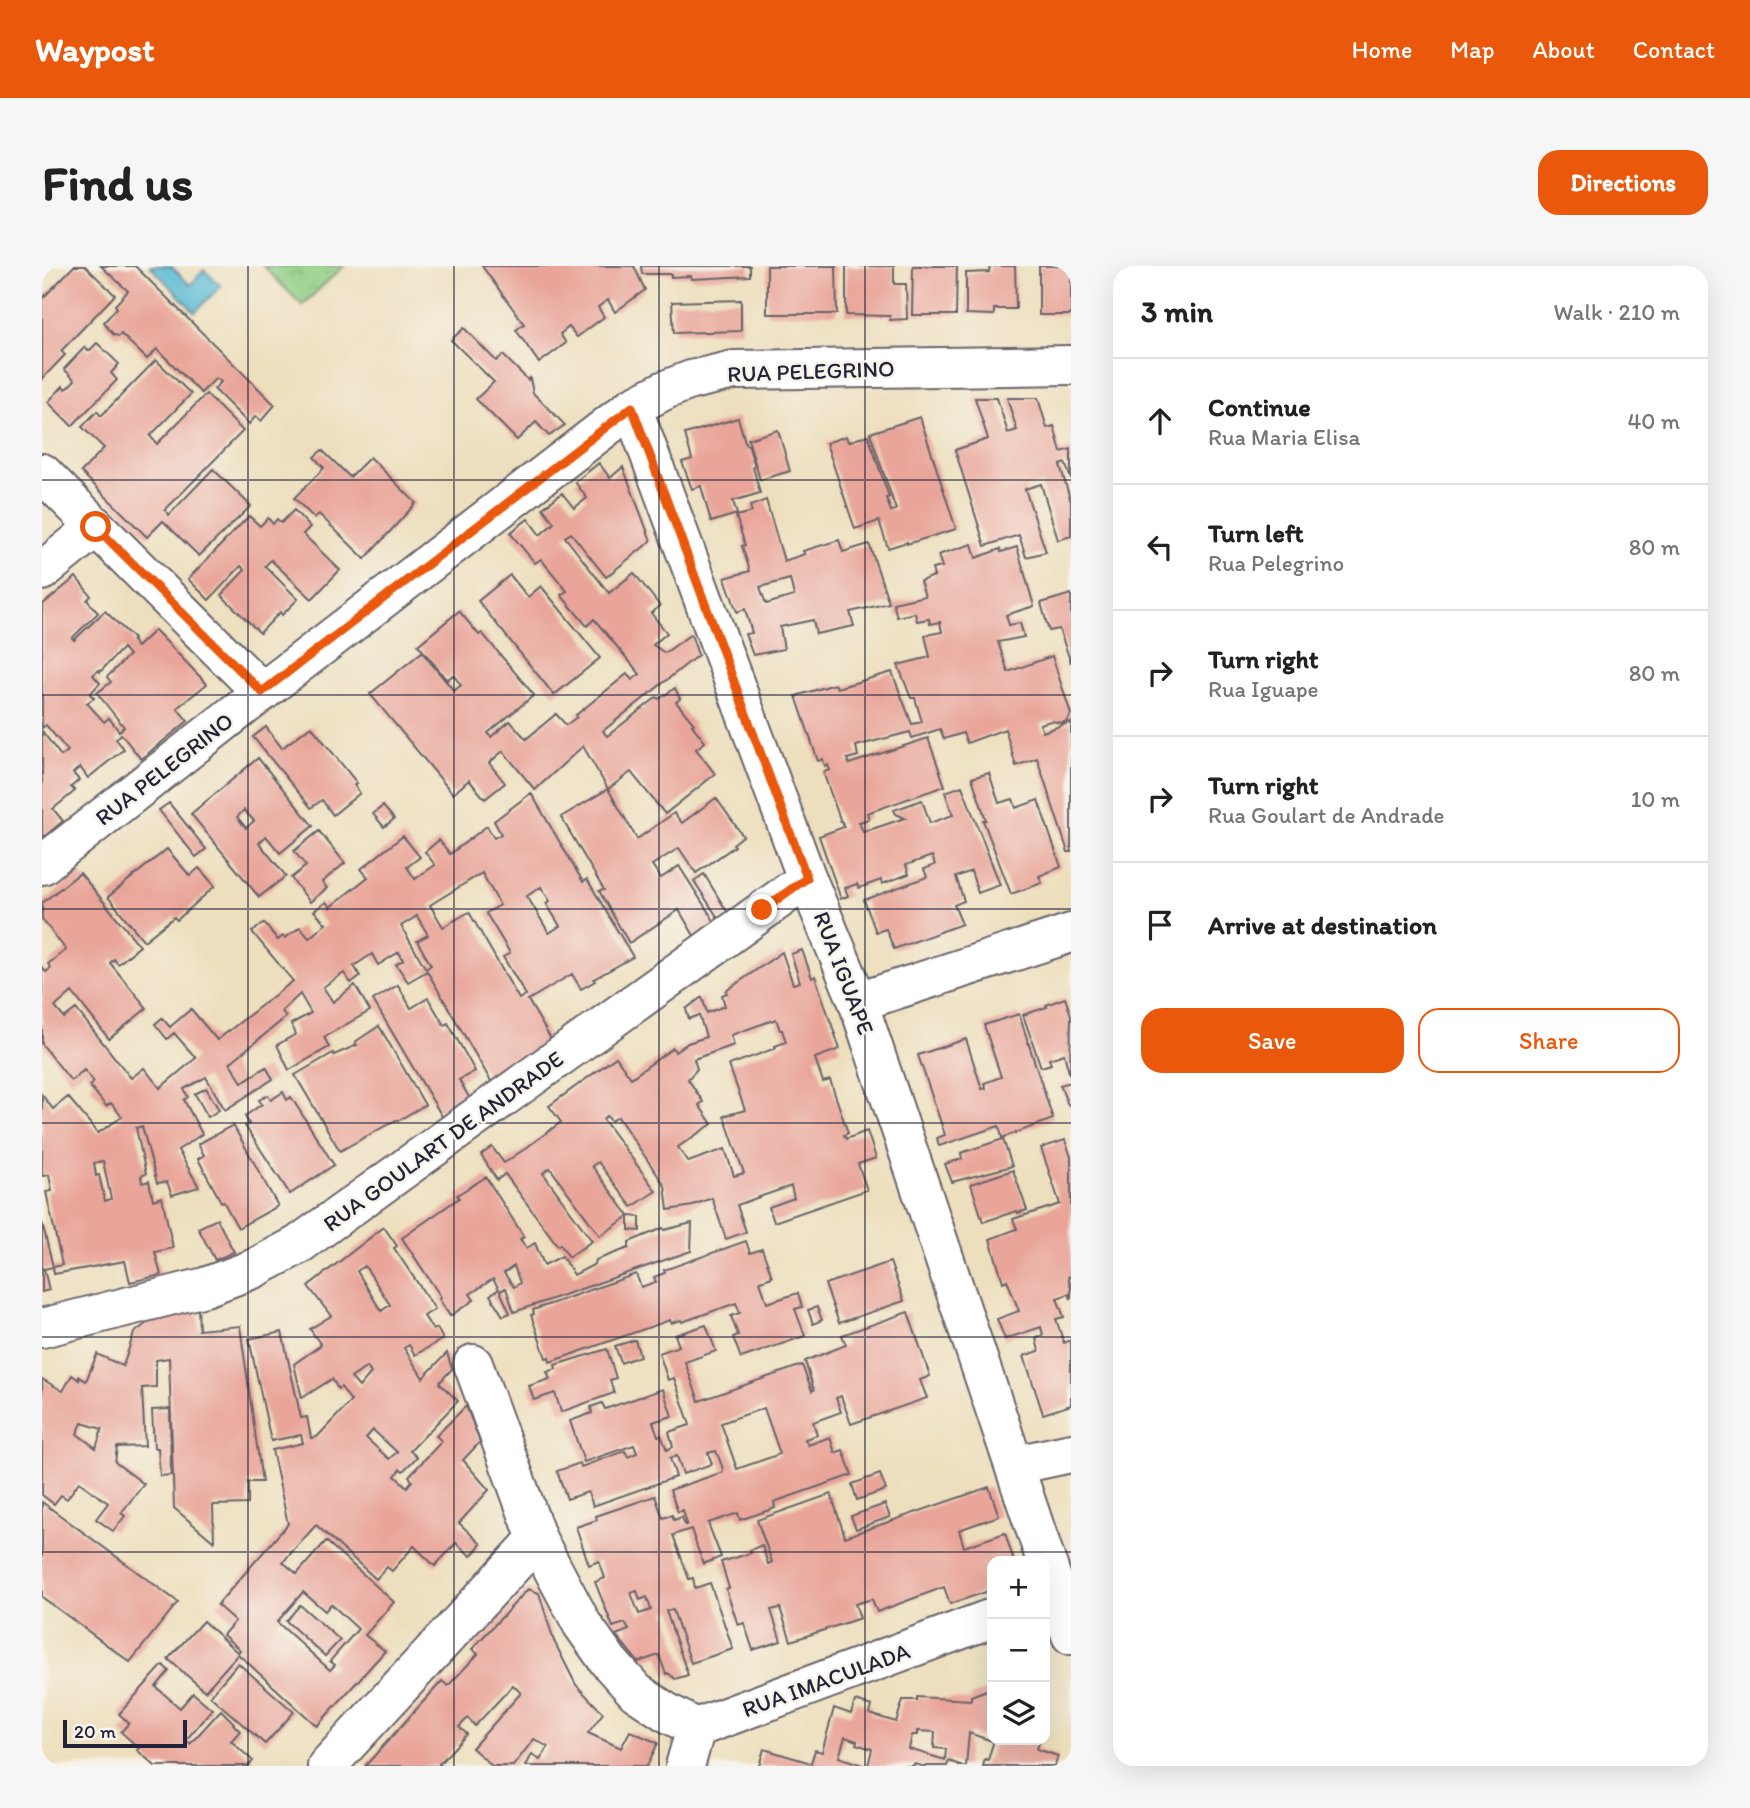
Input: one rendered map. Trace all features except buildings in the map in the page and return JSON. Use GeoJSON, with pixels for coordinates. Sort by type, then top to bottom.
{"type":"FeatureCollection","features":[{"type":"Feature","properties":{"kind":"street","name":"RUA PELEGRINO"},"geometry":{"type":"LineString","coordinates":[[42,865],[632,407],[665,390],[691,380],[734,370],[1071,365]]}},
{"type":"Feature","properties":{"kind":"street","name":"RUA IGUAPE"},"geometry":{"type":"LineString","coordinates":[[632,407],[807,878],[858,1002],[1015,1465],[1051,1597],[1071,1635]]}},
{"type":"Feature","properties":{"kind":"street"},"geometry":{"type":"LineString","coordinates":[[42,473],[262,692]]}},
{"type":"Feature","properties":{"kind":"street"},"geometry":{"type":"LineString","coordinates":[[42,570],[96,527]]}},
{"type":"Feature","properties":{"kind":"street","name":"RUA GOULART DE ANDRADE"},"geometry":{"type":"LineString","coordinates":[[42,1328],[205,1287],[253,1269],[298,1245],[807,878]]}},
{"type":"Feature","properties":{"kind":"street"},"geometry":{"type":"LineString","coordinates":[[858,1002],[1071,933]]}},
{"type":"Feature","properties":{"kind":"street"},"geometry":{"type":"LineString","coordinates":[[473,1364],[537,1539],[582,1624],[609,1662],[636,1692],[666,1713],[696,1728],[685,1766]]}},
{"type":"Feature","properties":{"kind":"street"},"geometry":{"type":"LineString","coordinates":[[1015,1465],[1071,1453]]}},
{"type":"Feature","properties":{"kind":"street"},"geometry":{"type":"LineString","coordinates":[[327,1766],[537,1539]]}},
{"type":"Feature","properties":{"kind":"street","name":"RUA IMACULADA"},"geometry":{"type":"LineString","coordinates":[[696,1728],[989,1619]]}},
{"type":"Feature","properties":{"kind":"green space"},"geometry":{"type":"Polygon","coordinates":[[[263,266],[344,266],[302,305],[263,266]]]}},
{"type":"Feature","properties":{"kind":"water"},"geometry":{"type":"Polygon","coordinates":[[[150,266],[171,266],[190,285],[204,270],[221,286],[195,312],[150,266]]]}},
{"type":"Feature","properties":{"kind":"route"},"geometry":{"type":"LineString","coordinates":[[96,527],[262,692],[632,407],[807,878],[762,910]]}}]}
